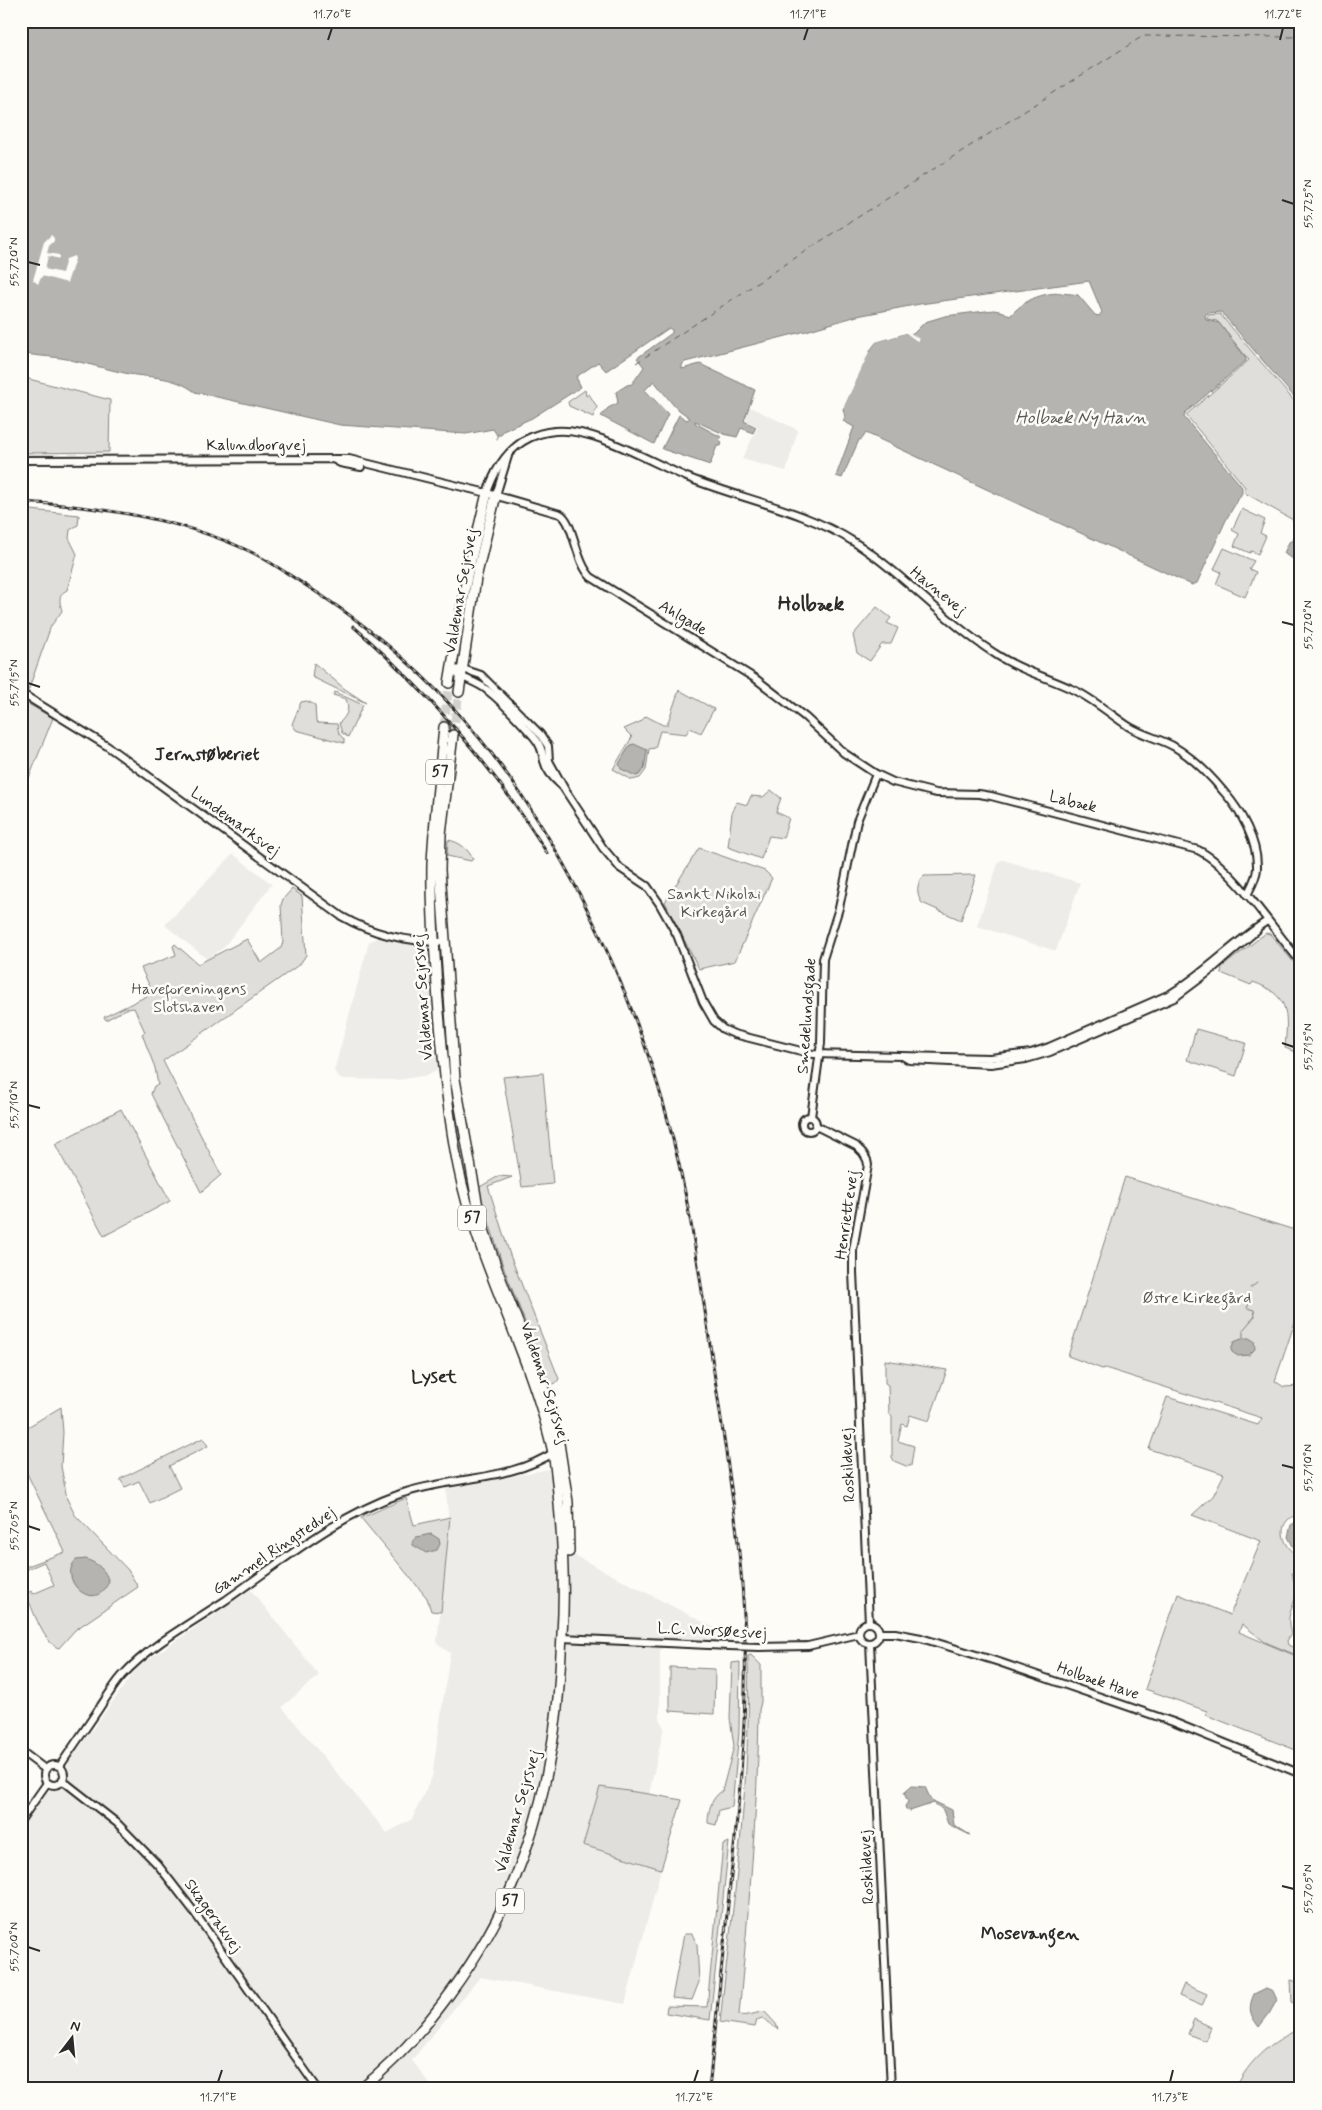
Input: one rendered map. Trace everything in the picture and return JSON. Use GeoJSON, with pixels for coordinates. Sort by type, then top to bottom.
{"type":"FeatureCollection","features":[{"type":"Feature","properties":{"kind":"main road","name":"Valdemar Sejrsvej"},"geometry":{"type":"LineString","coordinates":[[459,692],[491,494]]}},
{"type":"Feature","properties":{"kind":"main road","name":"Valdemar Sejrsvej"},"geometry":{"type":"LineString","coordinates":[[449,683],[467,576],[491,494]]}},
{"type":"Feature","properties":{"kind":"main road","name":"Valdemar Sejrsvej"},"geometry":{"type":"LineString","coordinates":[[444,727],[432,862],[434,942],[445,1081],[459,1171],[472,1220],[557,1450]]}},
{"type":"Feature","properties":{"kind":"main road","name":"Valdemar Sejrsvej"},"geometry":{"type":"LineString","coordinates":[[366,2089],[411,2048],[466,1980],[495,1932],[518,1885],[535,1838],[554,1757],[564,1638],[564,1562],[557,1450],[546,1394],[497,1269],[479,1213],[455,1079],[440,893],[441,843],[453,735]]}},
{"type":"Feature","properties":{"kind":"main road","name":"Valdemar Sejrsvej"},"geometry":{"type":"LineString","coordinates":[[361,2089],[407,2046],[462,1976],[490,1929],[514,1883],[542,1794],[550,1756],[564,1638]]}},
{"type":"Feature","properties":{"kind":"street","name":"Havnevej"},"geometry":{"type":"LineString","coordinates":[[491,494],[498,466],[521,443],[541,433],[563,430],[577,431],[592,435],[695,480],[794,514],[851,540],[874,556],[994,653],[1017,667],[1075,690],[1129,726],[1172,746],[1191,758],[1225,793],[1244,822],[1252,843],[1257,869],[1247,895]]}},
{"type":"Feature","properties":{"kind":"street","name":"Kalundborgvej"},"geometry":{"type":"LineString","coordinates":[[21,460],[332,458],[364,461],[491,494]]}},
{"type":"Feature","properties":{"kind":"street"},"geometry":{"type":"LineString","coordinates":[[332,458],[340,463],[361,467]]}},
{"type":"Feature","properties":{"kind":"street","name":"Ahlgade"},"geometry":{"type":"LineString","coordinates":[[491,494],[563,516],[567,520],[580,562],[591,576],[756,679],[805,717],[844,753],[876,774]]}},
{"type":"Feature","properties":{"kind":"street"},"geometry":{"type":"LineString","coordinates":[[451,670],[462,669],[484,677],[540,734],[548,746],[549,761],[565,789],[614,862],[630,876],[647,886],[654,895],[677,935],[709,1014],[714,1022],[726,1031],[781,1047],[820,1054],[904,1057],[909,1060],[969,1064],[991,1064],[1026,1059],[1065,1047],[1189,988],[1267,921]]}},
{"type":"Feature","properties":{"kind":"street"},"geometry":{"type":"LineString","coordinates":[[451,670],[461,678],[488,690],[533,736],[543,751],[544,761],[549,770],[565,789]]}},
{"type":"Feature","properties":{"kind":"street","name":"Lundemarksvej"},"geometry":{"type":"LineString","coordinates":[[21,693],[96,738],[341,916],[381,933],[415,940],[444,942]]}},
{"type":"Feature","properties":{"kind":"street","name":"Labæk"},"geometry":{"type":"LineString","coordinates":[[876,774],[893,782],[936,793],[985,794],[1192,848],[1217,863],[1247,895],[1301,962]]}},
{"type":"Feature","properties":{"kind":"street","name":"Smedelundsgade"},"geometry":{"type":"LineString","coordinates":[[811,1117],[820,1054],[823,1011],[822,959],[840,908],[857,821],[876,774]]}},
{"type":"Feature","properties":{"kind":"street"},"geometry":{"type":"LineString","coordinates":[[811,1117],[816,1122],[816,1126],[812,1131],[807,1131],[802,1124],[804,1120],[811,1117]]}},
{"type":"Feature","properties":{"kind":"street","name":"Henriettevej"},"geometry":{"type":"LineString","coordinates":[[816,1126],[861,1150],[868,1165],[853,1253],[854,1306]]}},
{"type":"Feature","properties":{"kind":"street","name":"Roskildevej"},"geometry":{"type":"LineString","coordinates":[[854,1306],[869,1622]]}},
{"type":"Feature","properties":{"kind":"street","name":"Gammel Ringstedvej"},"geometry":{"type":"LineString","coordinates":[[60,1766],[120,1679],[133,1665],[184,1628],[359,1510],[402,1493],[452,1481],[508,1472],[529,1465],[557,1450]]}},
{"type":"Feature","properties":{"kind":"street"},"geometry":{"type":"LineString","coordinates":[[869,1622],[877,1626],[880,1633],[877,1640],[870,1643],[864,1642],[859,1634],[861,1627],[869,1622]]}},
{"type":"Feature","properties":{"kind":"street","name":"Holbæk Have"},"geometry":{"type":"LineString","coordinates":[[880,1633],[895,1633],[921,1638],[999,1662],[1173,1722],[1301,1774]]}},
{"type":"Feature","properties":{"kind":"street","name":"L.C. Worsøesvej"},"geometry":{"type":"LineString","coordinates":[[564,1638],[759,1647],[808,1646],[859,1634]]}},
{"type":"Feature","properties":{"kind":"street","name":"Roskildevej"},"geometry":{"type":"LineString","coordinates":[[870,1643],[891,2089]]}},
{"type":"Feature","properties":{"kind":"street"},"geometry":{"type":"LineString","coordinates":[[21,1752],[45,1769]]}},
{"type":"Feature","properties":{"kind":"street"},"geometry":{"type":"LineString","coordinates":[[52,1764],[60,1766],[64,1773],[62,1780],[55,1785],[47,1783],[43,1776],[45,1769],[52,1764]]}},
{"type":"Feature","properties":{"kind":"street","name":"Skagerakvej"},"geometry":{"type":"LineString","coordinates":[[62,1780],[117,1823],[158,1865],[192,1909],[318,2089]]}},
{"type":"Feature","properties":{"kind":"street"},"geometry":{"type":"LineString","coordinates":[[21,1820],[47,1783]]}},
{"type":"Feature","properties":{"kind":"shaded area"},"geometry":{"type":"Polygon","coordinates":[[[750,407],[798,430],[786,471],[742,459],[758,427],[746,420],[750,407]]]}},
{"type":"Feature","properties":{"kind":"shaded area"},"geometry":{"type":"Polygon","coordinates":[[[233,854],[272,884],[223,948],[207,959],[165,925],[233,854]]]}},
{"type":"Feature","properties":{"kind":"shaded area"},"geometry":{"type":"Polygon","coordinates":[[[1003,860],[1080,883],[1056,951],[977,926],[999,861],[1003,860]]]}},
{"type":"Feature","properties":{"kind":"shaded area"},"geometry":{"type":"Polygon","coordinates":[[[377,938],[422,947],[428,953],[438,1068],[428,1075],[398,1080],[340,1079],[334,1071],[369,942],[377,938]]]}},
{"type":"Feature","properties":{"kind":"shaded area"},"geometry":{"type":"Polygon","coordinates":[[[549,1469],[554,1482],[560,1548],[728,1635],[731,1639],[731,1650],[663,1647],[660,1651],[660,1721],[664,1727],[649,1794],[600,1788],[584,1845],[661,1869],[625,2004],[480,1977],[412,2060],[433,2089],[21,2089],[21,1829],[49,1790],[61,1786],[67,1779],[68,1763],[135,1671],[146,1661],[251,1590],[319,1675],[282,1707],[387,1833],[412,1819],[432,1777],[450,1653],[437,1643],[449,1527],[446,1489],[549,1469]]]}},
{"type":"Feature","properties":{"kind":"green space"},"geometry":{"type":"Polygon","coordinates":[[[1220,314],[1301,409],[1301,526],[1294,531],[1293,520],[1245,493],[1245,487],[1186,415],[1249,360],[1217,321],[1207,319],[1208,315],[1220,314]]]}},
{"type":"Feature","properties":{"kind":"green space"},"geometry":{"type":"Polygon","coordinates":[[[21,377],[110,400],[109,452],[21,453],[21,377]]]}},
{"type":"Feature","properties":{"kind":"green space"},"geometry":{"type":"Polygon","coordinates":[[[585,390],[586,396],[589,394],[597,407],[593,417],[569,406],[568,402],[585,390]]]}},
{"type":"Feature","properties":{"kind":"green space"},"geometry":{"type":"Polygon","coordinates":[[[21,509],[79,515],[78,525],[70,530],[69,538],[77,554],[67,590],[60,596],[62,611],[51,626],[28,691],[21,688],[21,509]]]}},
{"type":"Feature","properties":{"kind":"green space"},"geometry":{"type":"Polygon","coordinates":[[[1242,509],[1265,520],[1260,533],[1266,536],[1258,554],[1251,551],[1250,553],[1234,546],[1239,534],[1232,530],[1242,509]]]}},
{"type":"Feature","properties":{"kind":"green space"},"geometry":{"type":"Polygon","coordinates":[[[1224,548],[1254,561],[1249,569],[1256,572],[1245,597],[1216,584],[1221,572],[1214,569],[1224,548]]]}},
{"type":"Feature","properties":{"kind":"green space"},"geometry":{"type":"Polygon","coordinates":[[[877,607],[891,618],[887,623],[898,628],[891,644],[882,644],[870,661],[857,653],[853,635],[877,607]]]}},
{"type":"Feature","properties":{"kind":"green space"},"geometry":{"type":"Polygon","coordinates":[[[314,663],[345,689],[366,703],[312,677],[314,663]]]}},
{"type":"Feature","properties":{"kind":"green space"},"geometry":{"type":"Polygon","coordinates":[[[679,690],[714,709],[701,733],[690,728],[686,734],[660,731],[655,748],[649,749],[646,770],[640,778],[632,780],[613,769],[632,737],[624,729],[640,722],[646,716],[663,725],[667,725],[679,690]]]}},
{"type":"Feature","properties":{"kind":"green space"},"geometry":{"type":"Polygon","coordinates":[[[335,692],[363,705],[348,737],[342,733],[339,723],[347,712],[346,699],[333,695],[335,692]]]}},
{"type":"Feature","properties":{"kind":"green space"},"geometry":{"type":"Polygon","coordinates":[[[21,700],[53,718],[29,778],[21,775],[21,700]]]}},
{"type":"Feature","properties":{"kind":"green space"},"geometry":{"type":"Polygon","coordinates":[[[307,701],[315,705],[316,721],[318,723],[337,724],[339,734],[344,739],[344,743],[296,730],[292,724],[301,702],[307,701]]]}},
{"type":"Feature","properties":{"kind":"green space"},"geometry":{"type":"Polygon","coordinates":[[[771,790],[781,798],[776,812],[789,818],[783,838],[769,836],[761,859],[728,847],[732,813],[737,802],[747,805],[751,796],[763,797],[771,790]]]}},
{"type":"Feature","properties":{"kind":"green space"},"geometry":{"type":"Polygon","coordinates":[[[448,840],[463,846],[473,859],[471,861],[447,856],[448,840]]]}},
{"type":"Feature","properties":{"kind":"green space","name":"Sankt Nikolai Kirkegård"},"geometry":{"type":"Polygon","coordinates":[[[699,848],[765,871],[772,878],[735,961],[699,969],[665,902],[699,848]]]}},
{"type":"Feature","properties":{"kind":"green space"},"geometry":{"type":"Polygon","coordinates":[[[976,875],[961,920],[922,903],[919,897],[918,886],[924,876],[976,875]]]}},
{"type":"Feature","properties":{"kind":"green space","name":"Haveforeningens Slotshaven"},"geometry":{"type":"Polygon","coordinates":[[[292,889],[302,896],[306,955],[300,964],[163,1061],[221,1175],[201,1192],[151,1094],[154,1086],[158,1085],[155,1068],[142,1034],[145,1032],[134,1008],[126,1009],[106,1020],[104,1017],[153,993],[141,968],[176,955],[173,946],[175,944],[198,964],[247,939],[261,963],[281,948],[283,942],[281,905],[283,899],[292,889]]]}},
{"type":"Feature","properties":{"kind":"green space"},"geometry":{"type":"Polygon","coordinates":[[[1266,933],[1270,934],[1301,971],[1301,1054],[1285,1048],[1286,1015],[1280,999],[1265,987],[1253,982],[1251,985],[1221,973],[1222,967],[1266,933]]]}},
{"type":"Feature","properties":{"kind":"green space"},"geometry":{"type":"Polygon","coordinates":[[[1196,1029],[1246,1043],[1236,1076],[1187,1060],[1196,1029]]]}},
{"type":"Feature","properties":{"kind":"green space"},"geometry":{"type":"Polygon","coordinates":[[[543,1073],[553,1184],[522,1187],[503,1077],[543,1073]]]}},
{"type":"Feature","properties":{"kind":"green space"},"geometry":{"type":"Polygon","coordinates":[[[121,1109],[170,1201],[104,1236],[55,1144],[121,1109]]]}},
{"type":"Feature","properties":{"kind":"green space"},"geometry":{"type":"Polygon","coordinates":[[[499,1176],[512,1177],[488,1186],[510,1255],[559,1379],[556,1383],[550,1385],[503,1266],[478,1188],[499,1176]]]}},
{"type":"Feature","properties":{"kind":"green space","name":"Østre Kirkegård"},"geometry":{"type":"Polygon","coordinates":[[[1125,1177],[1301,1232],[1301,1304],[1275,1381],[1284,1387],[1301,1386],[1301,1514],[1287,1521],[1283,1533],[1284,1540],[1288,1546],[1301,1557],[1301,1573],[1292,1573],[1296,1594],[1289,1617],[1291,1634],[1287,1641],[1288,1645],[1297,1649],[1301,1644],[1301,1657],[1265,1642],[1242,1624],[1239,1632],[1301,1658],[1301,1752],[1206,1715],[1207,1711],[1145,1689],[1178,1594],[1230,1615],[1261,1541],[1192,1515],[1213,1496],[1224,1474],[1149,1449],[1167,1397],[1258,1425],[1262,1418],[1105,1368],[1102,1369],[1068,1356],[1125,1177]]]}},
{"type":"Feature","properties":{"kind":"green space"},"geometry":{"type":"Polygon","coordinates":[[[885,1360],[947,1370],[929,1421],[910,1415],[907,1426],[902,1424],[898,1441],[914,1446],[911,1466],[894,1461],[892,1457],[892,1417],[889,1413],[888,1385],[885,1383],[885,1360]]]}},
{"type":"Feature","properties":{"kind":"green space"},"geometry":{"type":"Polygon","coordinates":[[[61,1407],[63,1432],[61,1466],[67,1499],[75,1515],[128,1570],[138,1587],[75,1630],[59,1648],[48,1640],[26,1594],[31,1591],[33,1594],[54,1585],[44,1562],[23,1571],[24,1575],[21,1576],[21,1569],[65,1552],[21,1461],[21,1431],[61,1407]]]}},
{"type":"Feature","properties":{"kind":"green space"},"geometry":{"type":"Polygon","coordinates":[[[203,1438],[208,1446],[169,1466],[180,1488],[150,1503],[139,1481],[125,1487],[120,1479],[203,1438]]]}},
{"type":"Feature","properties":{"kind":"green space"},"geometry":{"type":"Polygon","coordinates":[[[406,1498],[414,1525],[450,1517],[441,1612],[431,1611],[427,1598],[361,1518],[406,1498]]]}},
{"type":"Feature","properties":{"kind":"green space"},"geometry":{"type":"Polygon","coordinates":[[[751,1655],[761,1665],[761,1702],[759,1710],[752,1862],[739,2015],[765,2012],[778,2029],[762,2018],[757,2020],[755,2027],[720,2022],[736,1885],[744,1794],[747,1748],[748,1656],[751,1655]]]}},
{"type":"Feature","properties":{"kind":"green space"},"geometry":{"type":"Polygon","coordinates":[[[740,1662],[739,1732],[732,1807],[719,1810],[716,1825],[708,1823],[709,1814],[713,1801],[722,1791],[734,1746],[730,1718],[732,1663],[740,1662]]]}},
{"type":"Feature","properties":{"kind":"green space"},"geometry":{"type":"Polygon","coordinates":[[[670,1667],[715,1669],[714,1714],[670,1711],[670,1667]]]}},
{"type":"Feature","properties":{"kind":"green space"},"geometry":{"type":"Polygon","coordinates":[[[600,1787],[682,1800],[661,1869],[583,1845],[600,1787]]]}},
{"type":"Feature","properties":{"kind":"green space"},"geometry":{"type":"Polygon","coordinates":[[[729,1842],[710,2020],[666,2013],[667,2006],[707,2007],[723,1845],[729,1842]]]}},
{"type":"Feature","properties":{"kind":"green space"},"geometry":{"type":"Polygon","coordinates":[[[684,1934],[692,1934],[697,1944],[699,1982],[692,2000],[672,1998],[684,1934]]]}},
{"type":"Feature","properties":{"kind":"green space"},"geometry":{"type":"Polygon","coordinates":[[[1291,1980],[1301,1983],[1301,2023],[1295,2022],[1300,2007],[1292,2002],[1291,1980]]]}},
{"type":"Feature","properties":{"kind":"green space"},"geometry":{"type":"Polygon","coordinates":[[[1184,1984],[1207,1994],[1202,2006],[1179,1996],[1184,1984]]]}},
{"type":"Feature","properties":{"kind":"green space"},"geometry":{"type":"Polygon","coordinates":[[[1194,2019],[1211,2027],[1205,2041],[1188,2034],[1194,2019]]]}},
{"type":"Feature","properties":{"kind":"green space"},"geometry":{"type":"Polygon","coordinates":[[[1301,2028],[1301,2089],[1235,2089],[1254,2060],[1270,2046],[1301,2028]]]}},
{"type":"Feature","properties":{"kind":"water","name":"Holbæk Ny Havn"},"geometry":{"type":"Polygon","coordinates":[[[21,21],[1301,21],[1301,405],[1221,312],[1205,315],[1206,320],[1219,323],[1246,358],[1246,361],[1185,413],[1184,417],[1242,487],[1242,493],[1227,518],[1197,583],[1192,585],[866,433],[859,440],[842,478],[836,476],[854,427],[843,421],[845,417],[843,409],[866,357],[876,342],[906,333],[913,334],[925,322],[945,316],[994,310],[1004,312],[1010,316],[1032,299],[1049,294],[1078,295],[1095,315],[1099,316],[1102,312],[1089,281],[920,304],[857,316],[685,362],[682,365],[682,369],[700,364],[755,390],[744,421],[756,427],[753,433],[741,428],[737,437],[724,434],[695,421],[695,423],[721,437],[719,440],[722,442],[721,446],[717,446],[710,465],[662,449],[679,415],[687,420],[690,418],[675,407],[654,381],[645,390],[668,414],[654,444],[601,416],[608,408],[618,403],[616,392],[632,384],[644,367],[637,358],[672,333],[672,330],[669,328],[606,371],[598,362],[576,377],[581,387],[532,418],[503,431],[501,435],[497,435],[493,429],[466,434],[340,425],[195,392],[179,383],[163,378],[129,374],[69,359],[21,353],[21,21]]]}},
{"type":"Feature","properties":{"kind":"water"},"geometry":{"type":"Polygon","coordinates":[[[1301,526],[1301,563],[1284,553],[1289,542],[1293,540],[1295,530],[1301,526]]]}},
{"type":"Feature","properties":{"kind":"water"},"geometry":{"type":"Polygon","coordinates":[[[634,744],[647,750],[644,769],[636,776],[621,769],[619,764],[630,745],[634,744]]]}},
{"type":"Feature","properties":{"kind":"water"},"geometry":{"type":"Polygon","coordinates":[[[1244,1338],[1254,1341],[1255,1349],[1249,1355],[1238,1356],[1231,1349],[1234,1342],[1244,1338]]]}},
{"type":"Feature","properties":{"kind":"water"},"geometry":{"type":"Polygon","coordinates":[[[1301,1519],[1301,1551],[1294,1548],[1288,1537],[1291,1525],[1301,1519]]]}},
{"type":"Feature","properties":{"kind":"water"},"geometry":{"type":"Polygon","coordinates":[[[431,1534],[439,1539],[440,1544],[437,1550],[426,1553],[413,1545],[412,1542],[416,1537],[431,1534]]]}},
{"type":"Feature","properties":{"kind":"water"},"geometry":{"type":"Polygon","coordinates":[[[86,1559],[100,1568],[109,1582],[102,1592],[96,1595],[82,1593],[77,1588],[71,1574],[76,1560],[86,1559]]]}},
{"type":"Feature","properties":{"kind":"water"},"geometry":{"type":"Polygon","coordinates":[[[912,1786],[925,1787],[931,1800],[952,1810],[954,1825],[970,1835],[948,1824],[943,1810],[934,1803],[910,1811],[906,1809],[905,1806],[908,1802],[904,1793],[912,1786]]]}},
{"type":"Feature","properties":{"kind":"water"},"geometry":{"type":"Polygon","coordinates":[[[1266,1988],[1273,1991],[1277,2000],[1259,2027],[1251,2015],[1251,2003],[1254,1994],[1266,1988]]]}},
{"type":"Feature","properties":{"kind":"pier"},"geometry":{"type":"Polygon","coordinates":[[[51,235],[54,241],[49,246],[47,253],[59,255],[59,259],[48,256],[45,269],[62,273],[66,259],[74,256],[75,259],[67,283],[42,276],[38,284],[33,280],[44,242],[51,235]]]}},
{"type":"Feature","properties":{"kind":"pier"},"geometry":{"type":"Polygon","coordinates":[[[906,330],[919,339],[917,341],[906,333],[876,342],[871,348],[843,409],[842,405],[872,342],[884,336],[906,330]]]}},
{"type":"Feature","properties":{"kind":"waterway"},"geometry":{"type":"LineString","coordinates":[[1250,1288],[1257,1283]]}},
{"type":"Feature","properties":{"kind":"waterway"},"geometry":{"type":"LineString","coordinates":[[1243,1339],[1243,1330],[1255,1316],[1254,1310],[1247,1308],[1252,1298],[1248,1297],[1249,1292]]}},
{"type":"Feature","properties":{"kind":"ferry route"},"geometry":{"type":"LineString","coordinates":[[636,363],[833,233],[1143,36],[1301,37]]}},
{"type":"Feature","properties":{"kind":"tunnel"},"geometry":{"type":"LineString","coordinates":[[444,727],[449,683]]}},
{"type":"Feature","properties":{"kind":"tunnel"},"geometry":{"type":"LineString","coordinates":[[453,735],[459,692]]}},
{"type":"Feature","properties":{"kind":"railway"},"geometry":{"type":"LineString","coordinates":[[21,502],[109,511],[166,522],[195,530],[249,551],[268,561],[342,609],[382,640],[420,674],[456,711],[491,753],[524,799],[555,848],[583,900],[608,954],[631,1008],[650,1061],[666,1113],[682,1177],[694,1242],[738,1540],[745,1642],[742,1764],[709,2089]]}},
{"type":"Feature","properties":{"kind":"railway"},"geometry":{"type":"LineString","coordinates":[[353,626],[381,651],[459,732],[527,821],[547,853]]}},
{"type":"Feature","properties":{"kind":"district","name":"Holbæk"},"geometry":{"type":"Point","coordinates":[811,604]}},
{"type":"Feature","properties":{"kind":"district","name":"Jernstøberiet"},"geometry":{"type":"Point","coordinates":[207,755]}},
{"type":"Feature","properties":{"kind":"district","name":"Lyset"},"geometry":{"type":"Point","coordinates":[434,1377]}},
{"type":"Feature","properties":{"kind":"district","name":"Mosevangen"},"geometry":{"type":"Point","coordinates":[1030,1934]}}]}
